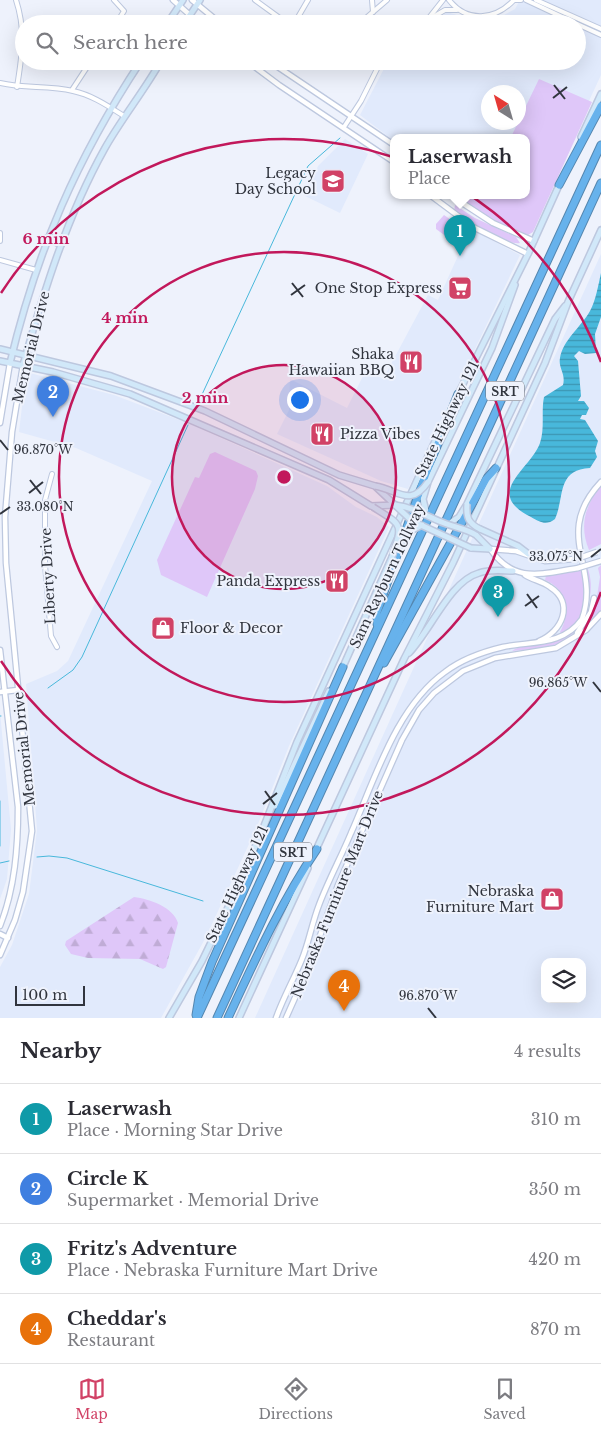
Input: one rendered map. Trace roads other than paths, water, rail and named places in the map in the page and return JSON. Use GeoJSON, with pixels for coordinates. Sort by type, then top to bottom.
{"type":"FeatureCollection","features":[{"type":"Feature","properties":{"kind":"highway"},"geometry":{"type":"LineString","coordinates":[[559,185],[601,106]]}},
{"type":"Feature","properties":{"kind":"highway","name":"Sam Rayburn Tollway"},"geometry":{"type":"LineString","coordinates":[[196,1018],[601,145]]}},
{"type":"Feature","properties":{"kind":"highway","name":"SRT"},"geometry":{"type":"LineString","coordinates":[[217,1018],[601,183]]}},
{"type":"Feature","properties":{"kind":"highway"},"geometry":{"type":"LineString","coordinates":[[377,628],[377,612],[458,394]]}},
{"type":"Feature","properties":{"kind":"highway"},"geometry":{"type":"LineString","coordinates":[[369,686],[396,644],[486,479],[496,468]]}},
{"type":"Feature","properties":{"kind":"highway"},"geometry":{"type":"LineString","coordinates":[[196,1018],[199,997],[212,962],[343,667]]}},
{"type":"Feature","properties":{"kind":"highway"},"geometry":{"type":"LineString","coordinates":[[228,1018],[264,940],[302,870],[316,849]]}},
{"type":"Feature","properties":{"kind":"main road"},"geometry":{"type":"LineString","coordinates":[[173,15],[183,0]]}},
{"type":"Feature","properties":{"kind":"main road"},"geometry":{"type":"LineString","coordinates":[[190,15],[199,2]]}},
{"type":"Feature","properties":{"kind":"main road","name":"Memorial Drive"},"geometry":{"type":"LineString","coordinates":[[10,363],[47,238],[78,168],[110,107],[135,70]]}},
{"type":"Feature","properties":{"kind":"main road","name":"Memorial Drive"},"geometry":{"type":"LineString","coordinates":[[23,365],[61,245],[104,148],[154,70]]}},
{"type":"Feature","properties":{"kind":"main road","name":"State Highway 121"},"geometry":{"type":"LineString","coordinates":[[170,1018],[202,961],[264,826],[297,742],[458,394],[521,269],[601,94]]}},
{"type":"Feature","properties":{"kind":"main road"},"geometry":{"type":"LineString","coordinates":[[240,1018],[404,659],[453,563],[544,363],[568,302],[601,230]]}},
{"type":"Feature","properties":{"kind":"main road"},"geometry":{"type":"LineString","coordinates":[[47,238],[61,245]]}},
{"type":"Feature","properties":{"kind":"main road"},"geometry":{"type":"LineString","coordinates":[[427,515],[423,499],[428,482],[492,348],[507,313],[521,269]]}},
{"type":"Feature","properties":{"kind":"main road"},"geometry":{"type":"LineString","coordinates":[[448,524],[459,516],[467,504],[554,318],[568,302]]}},
{"type":"Feature","properties":{"kind":"main road"},"geometry":{"type":"LineString","coordinates":[[0,349],[26,354],[134,383],[205,411],[339,475],[405,496],[413,496],[422,490],[428,482]]}},
{"type":"Feature","properties":{"kind":"main road"},"geometry":{"type":"LineString","coordinates":[[0,361],[23,365],[130,394],[336,484],[373,506],[399,526],[400,532],[392,557]]}},
{"type":"Feature","properties":{"kind":"main road"},"geometry":{"type":"LineString","coordinates":[[130,394],[134,383]]}},
{"type":"Feature","properties":{"kind":"main road"},"geometry":{"type":"LineString","coordinates":[[272,455],[278,445]]}},
{"type":"Feature","properties":{"kind":"main road"},"geometry":{"type":"LineString","coordinates":[[279,458],[284,448]]}},
{"type":"Feature","properties":{"kind":"main road"},"geometry":{"type":"LineString","coordinates":[[373,485],[406,517],[471,548],[490,549]]}},
{"type":"Feature","properties":{"kind":"main road"},"geometry":{"type":"LineString","coordinates":[[467,504],[469,522],[480,530],[518,546],[531,556]]}},
{"type":"Feature","properties":{"kind":"main road"},"geometry":{"type":"LineString","coordinates":[[373,506],[395,505],[416,509],[448,524],[467,530],[476,535],[490,549]]}},
{"type":"Feature","properties":{"kind":"main road"},"geometry":{"type":"LineString","coordinates":[[264,826],[283,790],[318,712],[343,667],[392,557],[405,534],[422,525]]}},
{"type":"Feature","properties":{"kind":"main road"},"geometry":{"type":"LineString","coordinates":[[404,659],[423,638],[452,591],[460,584],[477,573],[514,571]]}},
{"type":"Feature","properties":{"kind":"street"},"geometry":{"type":"LineString","coordinates":[[16,0],[20,15]]}},
{"type":"Feature","properties":{"kind":"street"},"geometry":{"type":"LineString","coordinates":[[114,0],[124,11],[122,15]]}},
{"type":"Feature","properties":{"kind":"street"},"geometry":{"type":"LineString","coordinates":[[173,0],[190,15]]}},
{"type":"Feature","properties":{"kind":"street"},"geometry":{"type":"LineString","coordinates":[[192,0],[199,2],[212,15]]}},
{"type":"Feature","properties":{"kind":"street"},"geometry":{"type":"LineString","coordinates":[[255,0],[276,15]]}},
{"type":"Feature","properties":{"kind":"street"},"geometry":{"type":"LineString","coordinates":[[299,15],[308,0]]}},
{"type":"Feature","properties":{"kind":"street"},"geometry":{"type":"LineString","coordinates":[[372,0],[373,12]]}},
{"type":"Feature","properties":{"kind":"street"},"geometry":{"type":"LineString","coordinates":[[370,15],[387,0]]}},
{"type":"Feature","properties":{"kind":"street"},"geometry":{"type":"LineString","coordinates":[[430,15],[443,0]]}},
{"type":"Feature","properties":{"kind":"street"},"geometry":{"type":"LineString","coordinates":[[449,0],[458,10]]}},
{"type":"Feature","properties":{"kind":"street"},"geometry":{"type":"LineString","coordinates":[[494,15],[505,9],[514,0],[521,0]]}},
{"type":"Feature","properties":{"kind":"street"},"geometry":{"type":"LineString","coordinates":[[526,0],[558,15]]}},
{"type":"Feature","properties":{"kind":"street"},"geometry":{"type":"LineString","coordinates":[[536,0],[570,15]]}},
{"type":"Feature","properties":{"kind":"street"},"geometry":{"type":"LineString","coordinates":[[437,15],[450,9],[473,15]]}},
{"type":"Feature","properties":{"kind":"street"},"geometry":{"type":"LineString","coordinates":[[586,22],[601,29]]}},
{"type":"Feature","properties":{"kind":"street"},"geometry":{"type":"LineString","coordinates":[[586,28],[601,35]]}},
{"type":"Feature","properties":{"kind":"street"},"geometry":{"type":"LineString","coordinates":[[17,87],[19,70]]}},
{"type":"Feature","properties":{"kind":"street"},"geometry":{"type":"LineString","coordinates":[[72,90],[85,70]]}},
{"type":"Feature","properties":{"kind":"street"},"geometry":{"type":"LineString","coordinates":[[259,70],[390,159]]}},
{"type":"Feature","properties":{"kind":"street"},"geometry":{"type":"LineString","coordinates":[[282,70],[390,142]]}},
{"type":"Feature","properties":{"kind":"street"},"geometry":{"type":"LineString","coordinates":[[344,127],[376,70]]}},
{"type":"Feature","properties":{"kind":"street"},"geometry":{"type":"LineString","coordinates":[[0,82],[17,87],[72,90],[110,107],[124,116]]}},
{"type":"Feature","properties":{"kind":"street"},"geometry":{"type":"LineString","coordinates":[[435,199],[473,227],[528,254]]}},
{"type":"Feature","properties":{"kind":"street"},"geometry":{"type":"LineString","coordinates":[[456,199],[493,222],[534,241]]}},
{"type":"Feature","properties":{"kind":"street"},"geometry":{"type":"LineString","coordinates":[[0,240],[1,234]]}},
{"type":"Feature","properties":{"kind":"street"},"geometry":{"type":"LineString","coordinates":[[0,260],[36,270]]}},
{"type":"Feature","properties":{"kind":"street","name":"Memorial Drive"},"geometry":{"type":"LineString","coordinates":[[0,423],[10,363]]}},
{"type":"Feature","properties":{"kind":"street","name":"Memorial Drive"},"geometry":{"type":"LineString","coordinates":[[0,955],[24,892],[32,831],[8,602],[3,517],[12,432],[23,365]]}},
{"type":"Feature","properties":{"kind":"street","name":"Liberty Drive"},"geometry":{"type":"LineString","coordinates":[[52,474],[45,500],[45,565],[51,636],[57,647]]}},
{"type":"Feature","properties":{"kind":"street"},"geometry":{"type":"LineString","coordinates":[[593,572],[582,539],[581,518],[585,504],[601,482]]}},
{"type":"Feature","properties":{"kind":"street"},"geometry":{"type":"LineString","coordinates":[[490,549],[510,549],[545,561],[576,559],[599,551]]}},
{"type":"Feature","properties":{"kind":"street"},"geometry":{"type":"LineString","coordinates":[[490,549],[498,559],[514,571],[551,587],[561,600],[564,609],[563,618],[555,633],[537,642]]}},
{"type":"Feature","properties":{"kind":"street"},"geometry":{"type":"LineString","coordinates":[[525,576],[578,568],[601,560]]}},
{"type":"Feature","properties":{"kind":"street","name":"Nebraska Furniture Mart Drive"},"geometry":{"type":"LineString","coordinates":[[276,1018],[302,960],[319,905],[405,714],[426,688],[457,664],[488,651],[537,642],[549,642],[568,633],[581,620],[594,594],[591,612],[571,639]]}},
{"type":"Feature","properties":{"kind":"street","name":"Nebraska Furniture Mart Drive"},"geometry":{"type":"LineString","coordinates":[[286,1018],[312,958],[325,915],[402,740],[419,710],[450,680],[480,663],[514,654],[556,648],[586,630],[601,614]]}},
{"type":"Feature","properties":{"kind":"street","name":"Memorial Drive"},"geometry":{"type":"LineString","coordinates":[[0,650],[2,691],[18,807],[16,857],[12,886],[0,926]]}},
{"type":"Feature","properties":{"kind":"street"},"geometry":{"type":"LineString","coordinates":[[2,691],[18,690]]}},
{"type":"Feature","properties":{"kind":"street"},"geometry":{"type":"LineString","coordinates":[[13,762],[26,765]]}},
{"type":"Feature","properties":{"kind":"street"},"geometry":{"type":"LineString","coordinates":[[14,769],[26,765]]}},
{"type":"Feature","properties":{"kind":"street"},"geometry":{"type":"LineString","coordinates":[[0,934],[8,938]]}},
{"type":"Feature","properties":{"kind":"water"},"geometry":{"type":"Polygon","coordinates":[[[601,273],[601,317],[595,334],[596,353],[585,354],[579,351],[574,356],[578,361],[581,396],[578,401],[584,401],[589,408],[586,415],[582,415],[580,419],[585,420],[598,441],[595,451],[597,457],[590,468],[579,470],[567,479],[555,519],[543,523],[517,508],[510,499],[510,490],[540,443],[544,397],[563,385],[564,378],[560,365],[562,351],[568,339],[590,311],[601,273]]]}},
{"type":"Feature","properties":{"kind":"waterway"},"geometry":{"type":"LineString","coordinates":[[199,401],[308,166],[340,138]]}},
{"type":"Feature","properties":{"kind":"waterway"},"geometry":{"type":"LineString","coordinates":[[48,688],[73,670],[82,657],[188,425]]}},
{"type":"Feature","properties":{"kind":"waterway"},"geometry":{"type":"LineString","coordinates":[[0,801],[0,846]]}},
{"type":"Feature","properties":{"kind":"waterway"},"geometry":{"type":"LineString","coordinates":[[37,857],[67,858],[203,901]]}},
{"type":"Feature","properties":{"kind":"waterway"},"geometry":{"type":"LineString","coordinates":[[0,863],[9,861]]}},
{"type":"Feature","properties":{"kind":"place","name":"Legacy Day School"},"geometry":{"type":"Point","coordinates":[333,181]}},
{"type":"Feature","properties":{"kind":"place","name":"Laserwash"},"geometry":{"type":"Point","coordinates":[460,256]}},
{"type":"Feature","properties":{"kind":"place","name":"One Stop Express"},"geometry":{"type":"Point","coordinates":[460,288]}},
{"type":"Feature","properties":{"kind":"place","name":"Shaka Hawaiian BBQ"},"geometry":{"type":"Point","coordinates":[411,362]}},
{"type":"Feature","properties":{"kind":"place","name":"Circle K"},"geometry":{"type":"Point","coordinates":[53,417]}},
{"type":"Feature","properties":{"kind":"place","name":"Pizza Vibes"},"geometry":{"type":"Point","coordinates":[322,434]}},
{"type":"Feature","properties":{"kind":"place","name":"Panda Express"},"geometry":{"type":"Point","coordinates":[337,581]}},
{"type":"Feature","properties":{"kind":"place","name":"Fritz's Adventure"},"geometry":{"type":"Point","coordinates":[498,617]}},
{"type":"Feature","properties":{"kind":"place","name":"Floor & Decor"},"geometry":{"type":"Point","coordinates":[163,628]}},
{"type":"Feature","properties":{"kind":"place","name":"Nebraska Furniture Mart"},"geometry":{"type":"Point","coordinates":[552,899]}},
{"type":"Feature","properties":{"kind":"place","name":"Cheddar's"},"geometry":{"type":"Point","coordinates":[344,1011]}}]}
